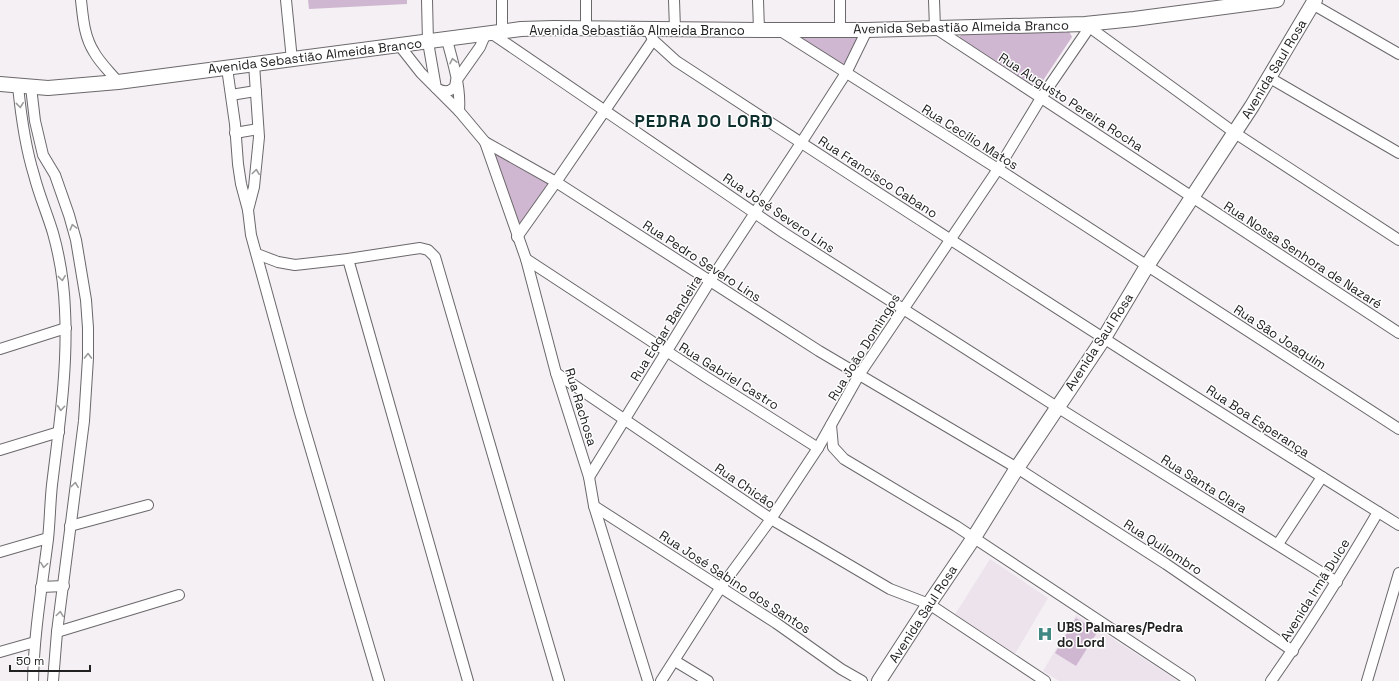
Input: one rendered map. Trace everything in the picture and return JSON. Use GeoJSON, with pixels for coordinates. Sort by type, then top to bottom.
{"type":"FeatureCollection","features":[{"type":"Feature","properties":{"kind":"street"},"geometry":{"type":"LineString","coordinates":[[81,0],[86,33],[89,42],[100,60],[118,82]]}},
{"type":"Feature","properties":{"kind":"street"},"geometry":{"type":"LineString","coordinates":[[286,0],[292,60]]}},
{"type":"Feature","properties":{"kind":"street"},"geometry":{"type":"LineString","coordinates":[[427,0],[428,42],[436,88],[443,91],[449,91],[454,87],[456,81],[480,47],[493,32],[502,0]]}},
{"type":"Feature","properties":{"kind":"street"},"geometry":{"type":"LineString","coordinates":[[586,0],[586,29]]}},
{"type":"Feature","properties":{"kind":"street"},"geometry":{"type":"LineString","coordinates":[[674,0],[674,29]]}},
{"type":"Feature","properties":{"kind":"street"},"geometry":{"type":"LineString","coordinates":[[758,0],[759,30]]}},
{"type":"Feature","properties":{"kind":"street"},"geometry":{"type":"LineString","coordinates":[[840,0],[840,29]]}},
{"type":"Feature","properties":{"kind":"street"},"geometry":{"type":"LineString","coordinates":[[934,0],[935,28]]}},
{"type":"Feature","properties":{"kind":"street","name":"Avenida Sebastião Almeida Branco"},"geometry":{"type":"LineString","coordinates":[[0,84],[48,88],[118,82],[447,40],[493,32],[537,29],[586,29],[651,34],[674,29],[867,30],[1087,26],[1250,2],[1268,1]]}},
{"type":"Feature","properties":{"kind":"street"},"geometry":{"type":"LineString","coordinates":[[1315,2],[1399,54]]}},
{"type":"Feature","properties":{"kind":"street","name":"Avenida Saul Rosa"},"geometry":{"type":"LineString","coordinates":[[879,681],[973,539],[1057,407],[1104,338],[1147,266],[1235,134],[1315,2]]}},
{"type":"Feature","properties":{"kind":"street"},"geometry":{"type":"LineString","coordinates":[[1087,26],[1235,134],[1399,240]]}},
{"type":"Feature","properties":{"kind":"street","name":"Rua João Domingos"},"geometry":{"type":"LineString","coordinates":[[662,681],[721,587],[771,519],[818,448],[859,375],[998,169],[1087,26]]}},
{"type":"Feature","properties":{"kind":"street","name":"Rua Augusto Pereira Rocha"},"geometry":{"type":"LineString","coordinates":[[935,28],[1192,198]]}},
{"type":"Feature","properties":{"kind":"street","name":"Rua Cecílio Matos"},"geometry":{"type":"LineString","coordinates":[[779,30],[998,169],[1147,266]]}},
{"type":"Feature","properties":{"kind":"street","name":"Rua Edgar Bandeira"},"geometry":{"type":"LineString","coordinates":[[589,477],[710,282],[846,73],[867,30]]}},
{"type":"Feature","properties":{"kind":"street","name":"Rua José Severo Lins"},"geometry":{"type":"LineString","coordinates":[[493,32],[605,111],[784,233],[1057,407]]}},
{"type":"Feature","properties":{"kind":"street"},"geometry":{"type":"LineString","coordinates":[[517,237],[605,111],[651,34]]}},
{"type":"Feature","properties":{"kind":"street","name":"Rua Francisco Cabano"},"geometry":{"type":"LineString","coordinates":[[651,34],[676,61],[1104,338]]}},
{"type":"Feature","properties":{"kind":"street"},"geometry":{"type":"LineString","coordinates":[[447,40],[460,99],[459,111]]}},
{"type":"Feature","properties":{"kind":"street","name":"Rua Pedro Severo Lins"},"geometry":{"type":"LineString","coordinates":[[399,45],[421,73],[459,111],[485,142],[556,182],[710,282],[859,375],[1017,468]]}},
{"type":"Feature","properties":{"kind":"street"},"geometry":{"type":"LineString","coordinates":[[248,210],[254,187],[257,164],[258,129],[254,64]]}},
{"type":"Feature","properties":{"kind":"street"},"geometry":{"type":"LineString","coordinates":[[227,68],[236,133],[238,164],[252,235],[300,413],[379,681]]}},
{"type":"Feature","properties":{"kind":"street"},"geometry":{"type":"LineString","coordinates":[[1270,78],[1399,154]]}},
{"type":"Feature","properties":{"kind":"street"},"geometry":{"type":"LineString","coordinates":[[24,86],[44,155],[56,175],[76,240],[86,300],[88,328],[86,399],[64,586],[57,632],[53,681]]}},
{"type":"Feature","properties":{"kind":"street"},"geometry":{"type":"LineString","coordinates":[[24,86],[22,124],[36,185],[52,232],[59,259],[64,291],[66,328],[65,363],[59,432],[35,642],[33,681]]}},
{"type":"Feature","properties":{"kind":"street"},"geometry":{"type":"LineString","coordinates":[[231,95],[256,91]]}},
{"type":"Feature","properties":{"kind":"street"},"geometry":{"type":"LineString","coordinates":[[236,133],[258,129]]}},
{"type":"Feature","properties":{"kind":"street","name":"Rua Rachosa"},"geometry":{"type":"LineString","coordinates":[[485,142],[517,237],[526,259],[556,373],[589,477],[594,506],[648,681]]}},
{"type":"Feature","properties":{"kind":"street"},"geometry":{"type":"LineString","coordinates":[[30,160],[44,155]]}},
{"type":"Feature","properties":{"kind":"street","name":"Rua Nossa Senhora de Nazaré"},"geometry":{"type":"LineString","coordinates":[[1192,198],[1399,333]]}},
{"type":"Feature","properties":{"kind":"street"},"geometry":{"type":"LineString","coordinates":[[257,254],[274,261],[295,265],[420,248],[428,250],[435,257],[559,681]]}},
{"type":"Feature","properties":{"kind":"street"},"geometry":{"type":"LineString","coordinates":[[348,259],[468,681]]}},
{"type":"Feature","properties":{"kind":"street","name":"Rua Gabriel Castro"},"geometry":{"type":"LineString","coordinates":[[526,259],[667,352],[818,448]]}},
{"type":"Feature","properties":{"kind":"street","name":"Rua São Joaquim"},"geometry":{"type":"LineString","coordinates":[[1147,266],[1399,429]]}},
{"type":"Feature","properties":{"kind":"street"},"geometry":{"type":"LineString","coordinates":[[0,349],[66,328]]}},
{"type":"Feature","properties":{"kind":"street","name":"Rua Boa Esperança"},"geometry":{"type":"LineString","coordinates":[[1104,338],[1322,478],[1399,525]]}},
{"type":"Feature","properties":{"kind":"street","name":"Rua Chicão"},"geometry":{"type":"LineString","coordinates":[[556,373],[771,519],[890,589],[929,604],[1045,681]]}},
{"type":"Feature","properties":{"kind":"street","name":"Rua Santa Clara"},"geometry":{"type":"LineString","coordinates":[[1057,407],[1337,582]]}},
{"type":"Feature","properties":{"kind":"street"},"geometry":{"type":"LineString","coordinates":[[831,425],[833,447],[844,459],[956,526],[973,539],[1190,681]]}},
{"type":"Feature","properties":{"kind":"street"},"geometry":{"type":"LineString","coordinates":[[0,450],[59,432]]}},
{"type":"Feature","properties":{"kind":"street","name":"Rua Quilombro"},"geometry":{"type":"LineString","coordinates":[[1017,468],[1166,564],[1293,651]]}},
{"type":"Feature","properties":{"kind":"street"},"geometry":{"type":"LineString","coordinates":[[1278,544],[1322,478]]}},
{"type":"Feature","properties":{"kind":"street"},"geometry":{"type":"LineString","coordinates":[[70,526],[148,505]]}},
{"type":"Feature","properties":{"kind":"street","name":"Rua José Sabino dos Santos"},"geometry":{"type":"LineString","coordinates":[[594,506],[776,623],[841,670],[862,681]]}},
{"type":"Feature","properties":{"kind":"street","name":"Avenida Irmã Dulce"},"geometry":{"type":"LineString","coordinates":[[1271,681],[1293,651],[1337,582],[1378,512]]}},
{"type":"Feature","properties":{"kind":"street"},"geometry":{"type":"LineString","coordinates":[[0,552],[48,538]]}},
{"type":"Feature","properties":{"kind":"street"},"geometry":{"type":"LineString","coordinates":[[1367,681],[1399,573]]}},
{"type":"Feature","properties":{"kind":"street"},"geometry":{"type":"LineString","coordinates":[[41,587],[64,586]]}},
{"type":"Feature","properties":{"kind":"street"},"geometry":{"type":"LineString","coordinates":[[57,632],[179,596]]}},
{"type":"Feature","properties":{"kind":"street"},"geometry":{"type":"LineString","coordinates":[[0,652],[35,642]]}},
{"type":"Feature","properties":{"kind":"street"},"geometry":{"type":"LineString","coordinates":[[675,661],[708,681]]}},
{"type":"Feature","properties":{"kind":"shaded area"},"geometry":{"type":"Polygon","coordinates":[[[308,0],[407,0],[407,4],[309,9],[308,0]]]}},
{"type":"Feature","properties":{"kind":"shaded area"},"geometry":{"type":"Polygon","coordinates":[[[1069,31],[1072,37],[1038,88],[959,38],[961,35],[1069,31]]]}},
{"type":"Feature","properties":{"kind":"shaded area"},"geometry":{"type":"Polygon","coordinates":[[[797,37],[858,38],[844,65],[797,37]]]}},
{"type":"Feature","properties":{"kind":"shaded area"},"geometry":{"type":"Polygon","coordinates":[[[492,151],[548,183],[519,227],[492,151]]]}},
{"type":"Feature","properties":{"kind":"shaded area"},"geometry":{"type":"Polygon","coordinates":[[[990,559],[1048,598],[1015,654],[954,616],[990,559]]]}},
{"type":"Feature","properties":{"kind":"shaded area"},"geometry":{"type":"Polygon","coordinates":[[[1076,615],[1178,681],[1059,681],[1043,671],[1076,615]]]}},
{"type":"Feature","properties":{"kind":"shaded area"},"geometry":{"type":"Polygon","coordinates":[[[1076,618],[1098,631],[1076,666],[1055,653],[1076,618]]]}},
{"type":"Feature","properties":{"kind":"place","name":"UBS Palmares/Pedra do Lord"},"geometry":{"type":"Point","coordinates":[1045,634]}},
{"type":"Feature","properties":{"kind":"district","name":"PEDRA DO LORD"},"geometry":{"type":"Point","coordinates":[704,121]}}]}
